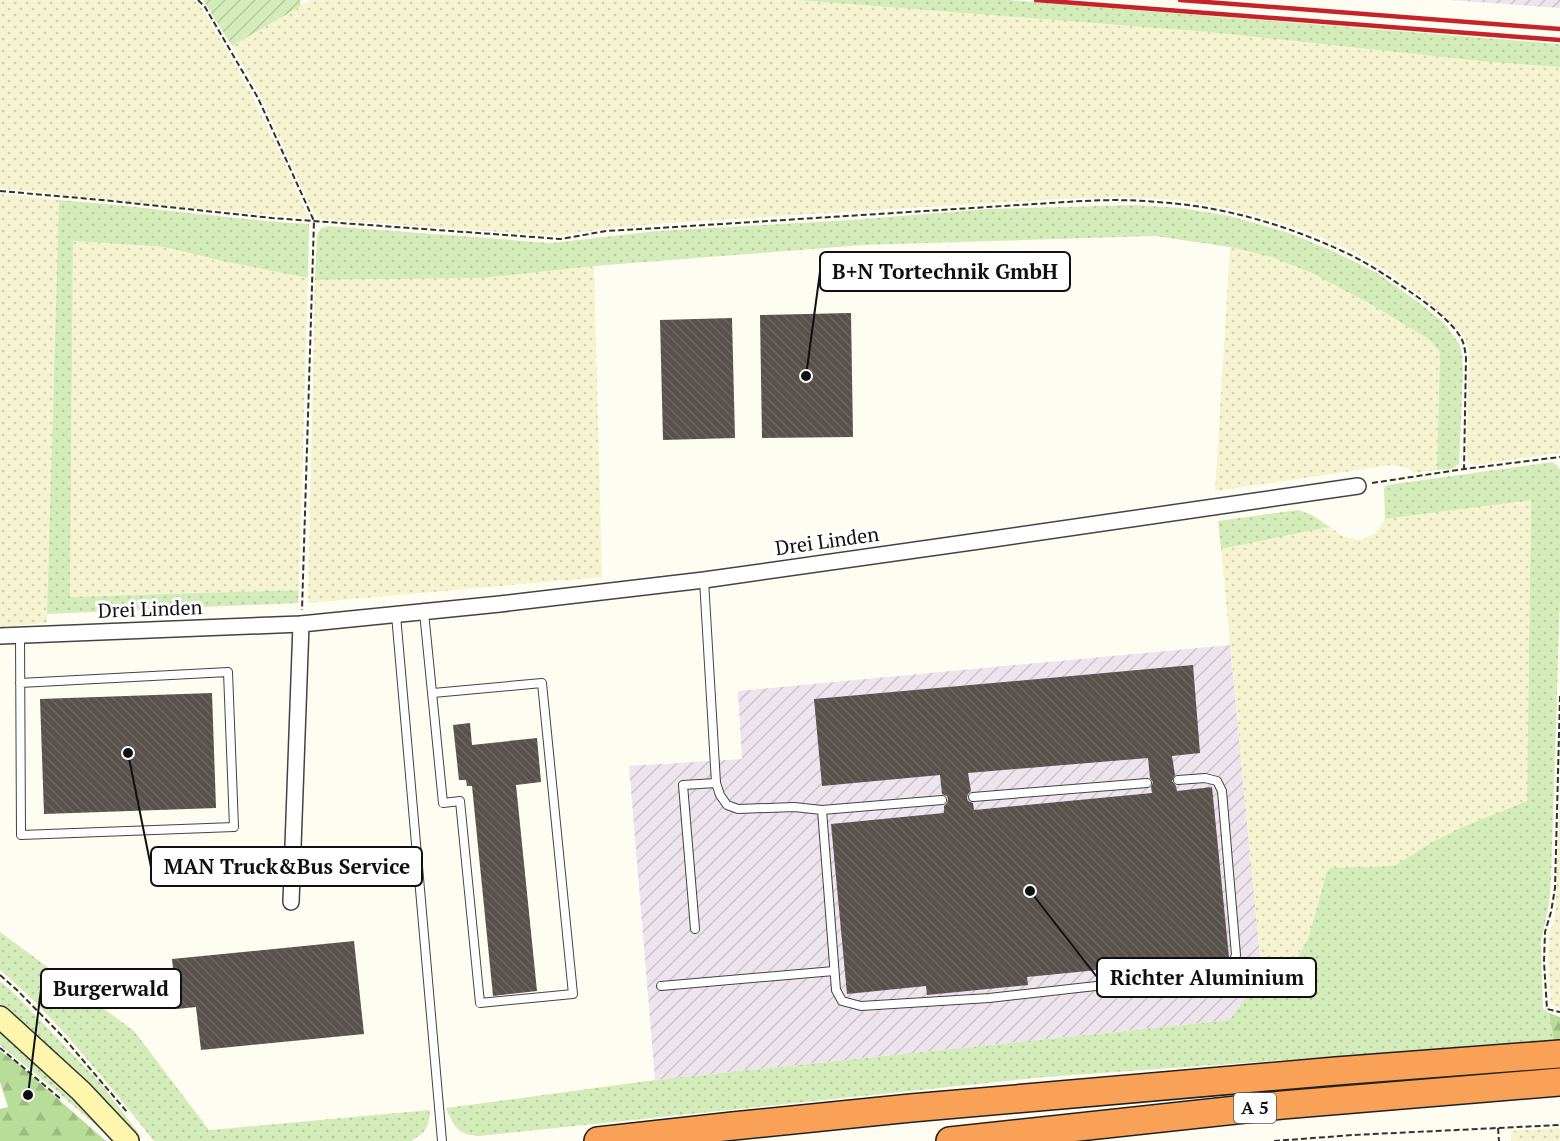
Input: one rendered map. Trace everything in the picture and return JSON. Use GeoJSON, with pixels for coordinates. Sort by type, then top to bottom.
{"type":"FeatureCollection","features":[{"type":"Feature","properties":{"kind":"highway","name":"A 5"},"geometry":{"type":"LineString","coordinates":[[598,1141],[911,1108],[1560,1054]]}},
{"type":"Feature","properties":{"kind":"highway","name":"A 5"},"geometry":{"type":"LineString","coordinates":[[950,1141],[1282,1105],[1560,1082]]}},
{"type":"Feature","properties":{"kind":"main road"},"geometry":{"type":"LineString","coordinates":[[0,1017],[81,1091],[129,1141]]}},
{"type":"Feature","properties":{"kind":"street","name":"Drei Linden"},"geometry":{"type":"LineString","coordinates":[[0,636],[301,624],[500,604],[704,580],[1358,486]]}},
{"type":"Feature","properties":{"kind":"street"},"geometry":{"type":"LineString","coordinates":[[291,902],[301,624]]}},
{"type":"Feature","properties":{"kind":"lane"},"geometry":{"type":"LineString","coordinates":[[704,580],[716,783],[727,805],[738,809],[794,807],[822,810],[942,800]]}},
{"type":"Feature","properties":{"kind":"lane"},"geometry":{"type":"LineString","coordinates":[[424,612],[443,803],[460,801],[480,1003],[573,994],[542,683],[433,693]]}},
{"type":"Feature","properties":{"kind":"lane"},"geometry":{"type":"LineString","coordinates":[[396,615],[442,1141]]}},
{"type":"Feature","properties":{"kind":"lane"},"geometry":{"type":"LineString","coordinates":[[20,635],[20,683],[21,835],[234,827],[228,672],[20,683]]}},
{"type":"Feature","properties":{"kind":"lane"},"geometry":{"type":"LineString","coordinates":[[822,810],[834,971],[836,990],[842,1001],[861,1006],[989,998],[1220,972],[1232,965],[1236,955],[1222,791],[1217,781],[1205,778],[1178,780]]}},
{"type":"Feature","properties":{"kind":"lane"},"geometry":{"type":"LineString","coordinates":[[695,929],[683,785],[716,783]]}},
{"type":"Feature","properties":{"kind":"lane"},"geometry":{"type":"LineString","coordinates":[[973,797],[1147,783]]}},
{"type":"Feature","properties":{"kind":"lane"},"geometry":{"type":"LineString","coordinates":[[661,986],[834,971]]}},
{"type":"Feature","properties":{"kind":"path"},"geometry":{"type":"LineString","coordinates":[[198,0],[205,7],[258,98],[314,221],[301,624]]}},
{"type":"Feature","properties":{"kind":"path"},"geometry":{"type":"LineString","coordinates":[[0,191],[228,214],[561,239],[633,229],[1106,200],[1158,202],[1199,207],[1244,216],[1296,232],[1344,251],[1418,297],[1447,321],[1460,336],[1465,347],[1464,469]]}},
{"type":"Feature","properties":{"kind":"path"},"geometry":{"type":"LineString","coordinates":[[1358,486],[1560,457]]}},
{"type":"Feature","properties":{"kind":"path"},"geometry":{"type":"LineString","coordinates":[[1560,696],[1555,888],[1545,932],[1544,962],[1547,1008],[1560,1012]]}},
{"type":"Feature","properties":{"kind":"path"},"geometry":{"type":"LineString","coordinates":[[0,975],[64,1038],[127,1112]]}},
{"type":"Feature","properties":{"kind":"path"},"geometry":{"type":"LineString","coordinates":[[0,1048],[62,1100]]}},
{"type":"Feature","properties":{"kind":"path"},"geometry":{"type":"LineString","coordinates":[[1274,1141],[1560,1125]]}},
{"type":"Feature","properties":{"kind":"path"},"geometry":{"type":"LineString","coordinates":[[1498,1128],[1499,1141]]}},
{"type":"Feature","properties":{"kind":"shaded area"},"geometry":{"type":"Polygon","coordinates":[[[0,0],[195,0],[249,89],[289,172],[308,218],[0,188],[0,0]]]}},
{"type":"Feature","properties":{"kind":"shaded area"},"geometry":{"type":"Polygon","coordinates":[[[311,0],[796,0],[1208,32],[1490,62],[1560,67],[1560,453],[1475,465],[1469,462],[1467,456],[1469,351],[1463,334],[1425,299],[1385,270],[1359,255],[1323,238],[1278,222],[1230,209],[1180,200],[1119,197],[1059,199],[654,224],[555,236],[321,219],[314,214],[256,87],[232,46],[311,0]]]}},
{"type":"Feature","properties":{"kind":"shaded area"},"geometry":{"type":"Polygon","coordinates":[[[1449,0],[1560,0],[1560,8],[1449,0]]]}},
{"type":"Feature","properties":{"kind":"shaded area"},"geometry":{"type":"Polygon","coordinates":[[[0,194],[59,200],[47,623],[0,627],[0,194]]]}},
{"type":"Feature","properties":{"kind":"shaded area"},"geometry":{"type":"Polygon","coordinates":[[[73,241],[164,247],[308,278],[299,590],[70,597],[73,241]]]}},
{"type":"Feature","properties":{"kind":"shaded area"},"geometry":{"type":"Polygon","coordinates":[[[1230,247],[1271,257],[1312,273],[1430,340],[1440,353],[1437,470],[1414,473],[1408,468],[1392,465],[1215,491],[1230,247]]]}},
{"type":"Feature","properties":{"kind":"shaded area"},"geometry":{"type":"Polygon","coordinates":[[[594,266],[602,577],[308,603],[315,280],[485,278],[594,266]]]}},
{"type":"Feature","properties":{"kind":"shaded area"},"geometry":{"type":"Polygon","coordinates":[[[1531,499],[1527,802],[1467,825],[1432,842],[1396,865],[1326,873],[1308,939],[1292,967],[1276,985],[1262,977],[1221,549],[1330,527],[1344,537],[1361,540],[1375,533],[1385,519],[1531,499]]]}},
{"type":"Feature","properties":{"kind":"shaded area"},"geometry":{"type":"Polygon","coordinates":[[[1230,645],[1262,977],[1229,1020],[655,1080],[629,766],[742,759],[738,691],[1230,645]]]}},
{"type":"Feature","properties":{"kind":"shaded area"},"geometry":{"type":"Polygon","coordinates":[[[1560,794],[1560,1008],[1551,1005],[1548,956],[1550,932],[1555,916],[1560,794]]]}},
{"type":"Feature","properties":{"kind":"shaded area"},"geometry":{"type":"Polygon","coordinates":[[[1560,1128],[1560,1141],[1511,1141],[1511,1131],[1560,1128]]]}},
{"type":"Feature","properties":{"kind":"green space"},"geometry":{"type":"Polygon","coordinates":[[[203,0],[300,0],[301,6],[232,46],[203,0]]]}},
{"type":"Feature","properties":{"kind":"green space"},"geometry":{"type":"Polygon","coordinates":[[[796,0],[1010,0],[1560,44],[1560,67],[1490,62],[1208,32],[796,0]]]}},
{"type":"Feature","properties":{"kind":"green space"},"geometry":{"type":"Polygon","coordinates":[[[59,200],[309,224],[308,278],[164,247],[73,241],[70,597],[299,590],[298,603],[47,614],[59,200]]]}},
{"type":"Feature","properties":{"kind":"green space"},"geometry":{"type":"Polygon","coordinates":[[[1135,205],[1181,208],[1230,216],[1289,233],[1333,251],[1377,273],[1418,302],[1445,324],[1460,345],[1463,373],[1459,464],[1452,469],[1437,470],[1440,353],[1430,340],[1312,273],[1271,257],[1230,247],[1155,236],[863,245],[594,266],[485,278],[315,280],[317,235],[321,228],[328,226],[551,243],[657,231],[851,220],[988,209],[1135,205]]]}},
{"type":"Feature","properties":{"kind":"green space"},"geometry":{"type":"Polygon","coordinates":[[[1553,462],[1560,469],[1560,598],[1551,880],[1549,904],[1541,942],[1543,1008],[1549,1013],[1554,1041],[1045,1077],[480,1136],[462,1132],[452,1120],[446,1108],[655,1080],[1229,1020],[1262,977],[1276,985],[1292,967],[1308,939],[1326,873],[1330,868],[1396,865],[1432,842],[1527,801],[1531,500],[1385,519],[1384,488],[1387,485],[1553,462]]]}},
{"type":"Feature","properties":{"kind":"green space"},"geometry":{"type":"Polygon","coordinates":[[[1298,510],[1312,515],[1330,527],[1221,549],[1218,521],[1298,510]]]}},
{"type":"Feature","properties":{"kind":"green space"},"geometry":{"type":"Polygon","coordinates":[[[0,932],[134,1031],[209,1130],[430,1110],[428,1125],[411,1141],[154,1141],[62,1031],[22,989],[0,970],[0,932]]]}},
{"type":"Feature","properties":{"kind":"green space"},"geometry":{"type":"Polygon","coordinates":[[[0,981],[102,1085],[143,1139],[69,1066],[0,1004],[0,981]]]}},
{"type":"Feature","properties":{"kind":"green space"},"geometry":{"type":"Polygon","coordinates":[[[1549,1013],[1560,1017],[1560,1041],[1554,1041],[1549,1013]]]}},
{"type":"Feature","properties":{"kind":"green space"},"geometry":{"type":"Polygon","coordinates":[[[0,1030],[114,1136],[110,1138],[0,1045],[0,1030]]]}},
{"type":"Feature","properties":{"kind":"green space"},"geometry":{"type":"Polygon","coordinates":[[[0,1051],[17,1063],[106,1141],[0,1141],[0,1109],[8,1107],[0,1082],[0,1051]]]}},
{"type":"Feature","properties":{"kind":"building"},"geometry":{"type":"Polygon","coordinates":[[[851,313],[853,437],[762,438],[760,315],[851,313]]]}},
{"type":"Feature","properties":{"kind":"building"},"geometry":{"type":"Polygon","coordinates":[[[732,318],[735,438],[663,440],[660,320],[732,318]]]}},
{"type":"Feature","properties":{"kind":"building"},"geometry":{"type":"Polygon","coordinates":[[[1193,665],[1200,753],[1172,756],[1175,775],[1172,781],[1177,791],[1212,787],[1229,957],[1027,977],[1028,985],[927,995],[926,986],[847,994],[831,824],[944,813],[944,806],[948,799],[942,794],[940,775],[822,786],[814,699],[1193,665]],[[1148,758],[968,773],[971,791],[967,798],[973,803],[974,810],[1152,793],[1153,782],[1150,778],[1148,758]]]}},
{"type":"Feature","properties":{"kind":"building"},"geometry":{"type":"Polygon","coordinates":[[[212,693],[216,808],[44,814],[40,699],[212,693]]]}},
{"type":"Feature","properties":{"kind":"building"},"geometry":{"type":"Polygon","coordinates":[[[470,723],[472,745],[537,738],[541,782],[516,785],[537,991],[493,996],[472,786],[467,786],[466,780],[459,780],[453,725],[470,723]]]}},
{"type":"Feature","properties":{"kind":"building"},"geometry":{"type":"Polygon","coordinates":[[[354,941],[364,1034],[201,1050],[196,1007],[177,1009],[172,959],[354,941]]]}},
{"type":"Feature","properties":{"kind":"railway"},"geometry":{"type":"LineString","coordinates":[[1036,0],[1560,40]]}},
{"type":"Feature","properties":{"kind":"railway"},"geometry":{"type":"LineString","coordinates":[[1180,0],[1560,29]]}},
{"type":"Feature","properties":{"kind":"place","name":"B+N Tortechnik GmbH"},"geometry":{"type":"Point","coordinates":[806,376]}},
{"type":"Feature","properties":{"kind":"place","name":"MAN Truck&Bus Service"},"geometry":{"type":"Point","coordinates":[128,753]}},
{"type":"Feature","properties":{"kind":"place","name":"Richter Aluminium"},"geometry":{"type":"Point","coordinates":[1030,891]}},
{"type":"Feature","properties":{"kind":"place","name":"Burgerwald"},"geometry":{"type":"Point","coordinates":[28,1095]}}]}
